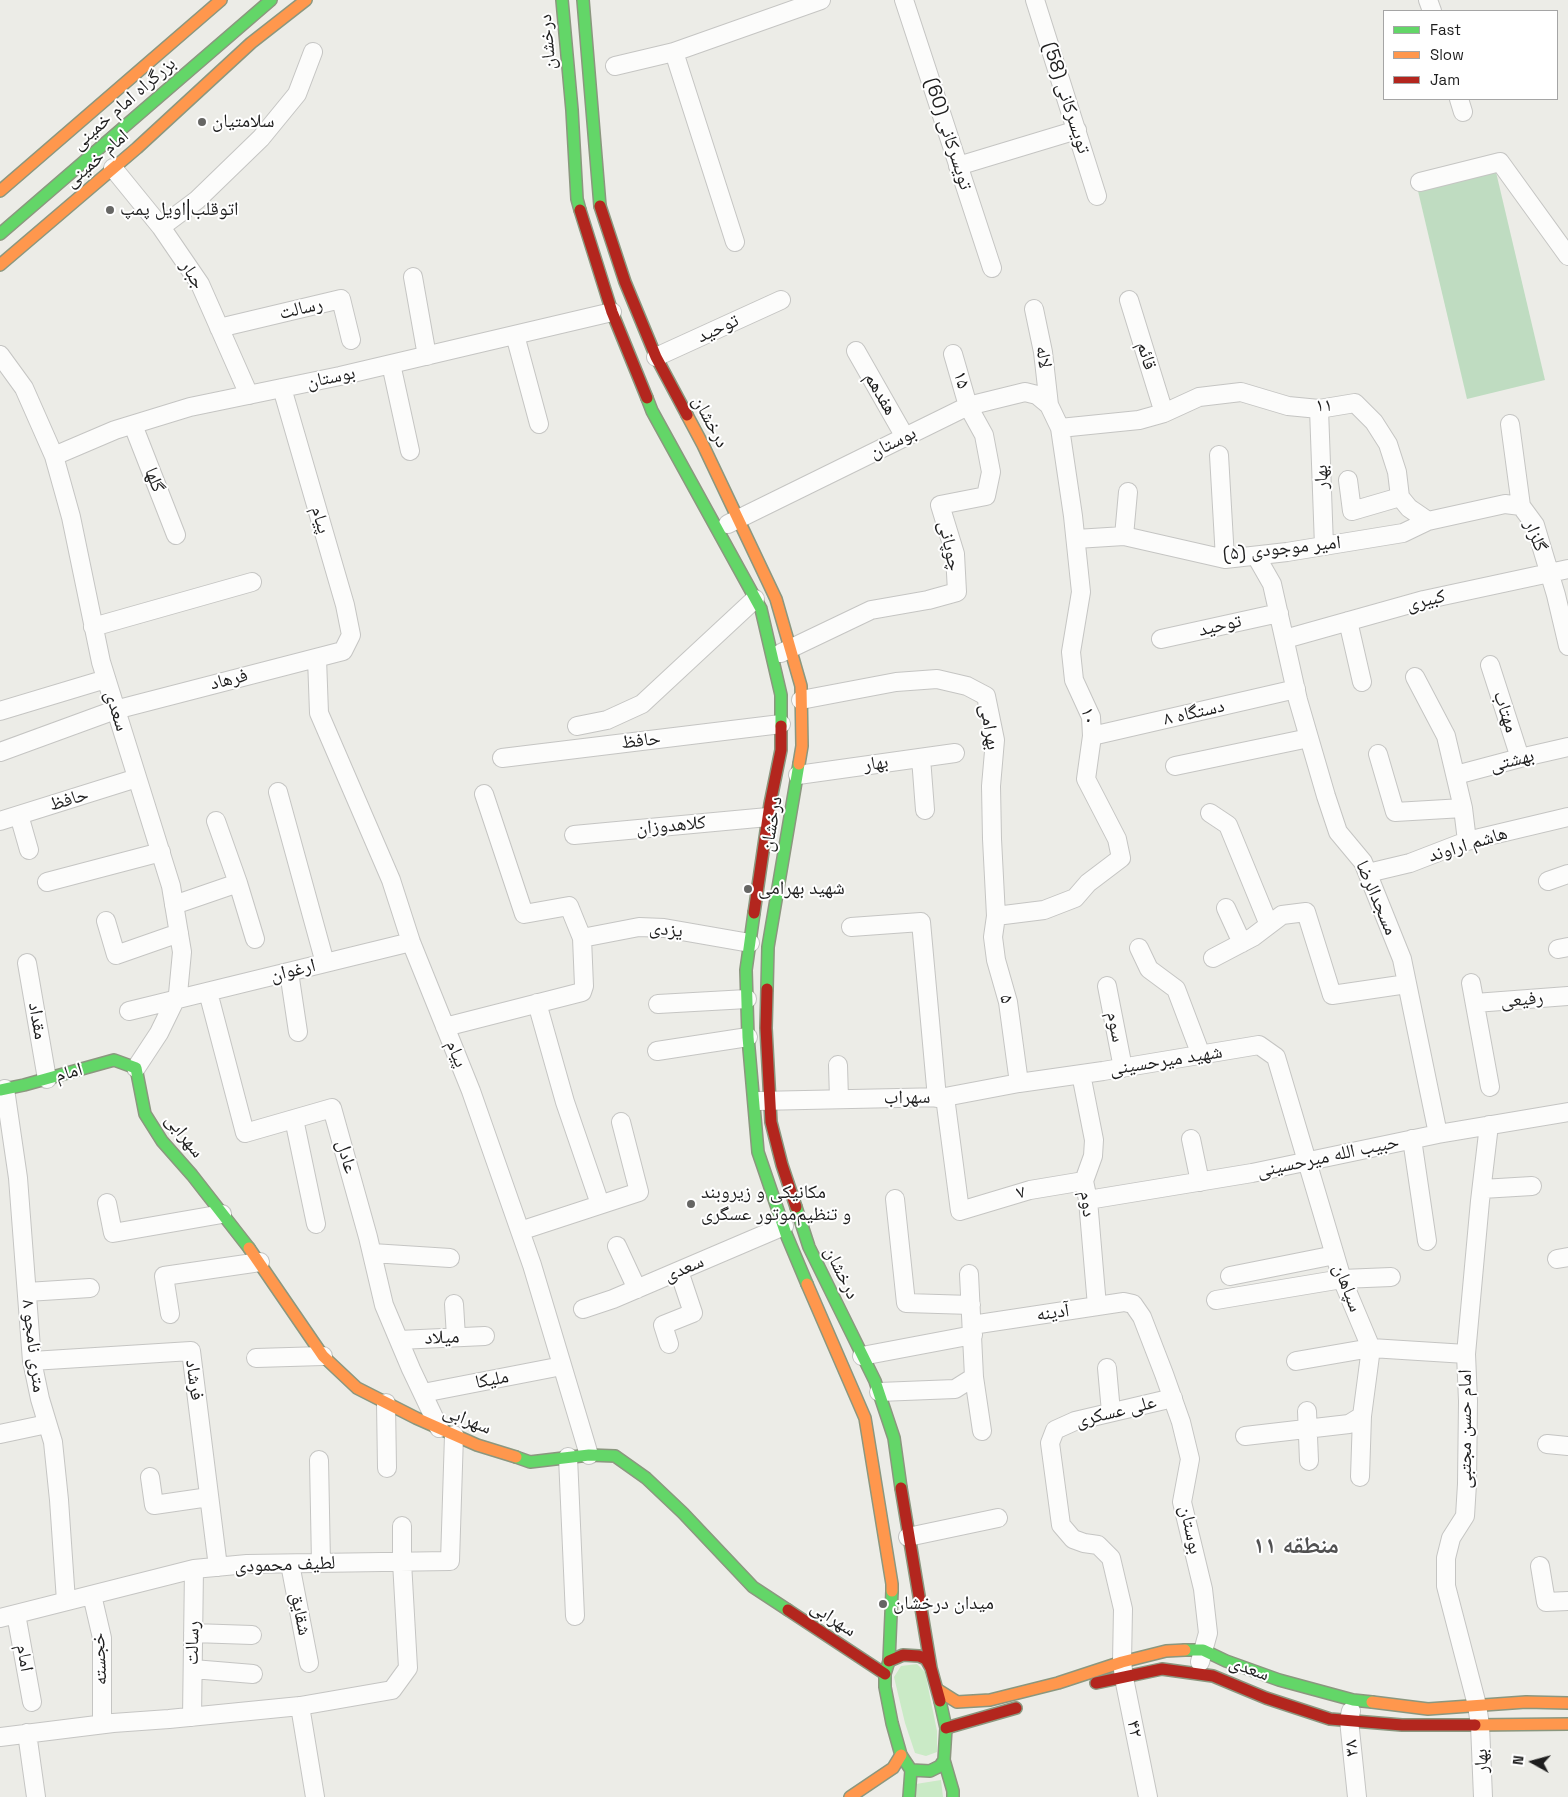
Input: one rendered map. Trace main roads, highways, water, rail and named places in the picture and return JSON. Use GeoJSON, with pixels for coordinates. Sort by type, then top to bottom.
{"type":"FeatureCollection","features":[{"type":"Feature","properties":{"kind":"main road","name":"بزرگراه امام خمینی"},"geometry":{"type":"LineString","coordinates":[[0,191],[221,0]]}},
{"type":"Feature","properties":{"kind":"main road","name":"بزرگراه امام خمینی"},"geometry":{"type":"LineString","coordinates":[[0,234],[271,0]]}},
{"type":"Feature","properties":{"kind":"main road","name":"امام خمینی"},"geometry":{"type":"LineString","coordinates":[[0,265],[113,168],[251,43],[306,0]]}},
{"type":"Feature","properties":{"kind":"main road","name":"درخشان"},"geometry":{"type":"LineString","coordinates":[[562,0],[572,110],[577,199],[612,312],[652,411],[761,609],[781,695],[781,750],[768,817],[746,970],[748,1037],[762,1100],[771,1122],[782,1165],[808,1247],[879,1392],[894,1438],[908,1537],[931,1668]]}},
{"type":"Feature","properties":{"kind":"main road","name":"درخشان"},"geometry":{"type":"LineString","coordinates":[[583,0],[599,203],[625,282],[656,357],[703,444],[776,599],[801,686],[802,746],[768,947],[766,1028],[758,1152],[786,1234],[866,1418],[892,1584],[890,1661]]}},
{"type":"Feature","properties":{"kind":"main road","name":"امام"},"geometry":{"type":"LineString","coordinates":[[2,1089],[47,1079],[114,1060],[136,1068]]}},
{"type":"Feature","properties":{"kind":"main road","name":"سهرابی"},"geometry":{"type":"LineString","coordinates":[[136,1068],[146,1114],[162,1141],[192,1175],[260,1262],[324,1356],[357,1388],[477,1445],[530,1462],[589,1455],[615,1456],[646,1478],[683,1513],[753,1587],[885,1674]]}},
{"type":"Feature","properties":{"kind":"main road","name":"سعدی"},"geometry":{"type":"LineString","coordinates":[[1054,1696],[1097,1682],[1166,1651],[1203,1650],[1226,1661],[1279,1680],[1353,1700],[1428,1709],[1526,1702],[1568,1703]]}},
{"type":"Feature","properties":{"kind":"main road"},"geometry":{"type":"LineString","coordinates":[[908,1797],[911,1770],[901,1755],[885,1687],[885,1674],[890,1661],[903,1655],[919,1656],[926,1659],[931,1668],[946,1728],[944,1760],[953,1797]]}},
{"type":"Feature","properties":{"kind":"main road","name":"سعدی"},"geometry":{"type":"LineString","coordinates":[[938,1690],[957,1702],[990,1700],[1123,1670],[1162,1669],[1213,1676],[1266,1698],[1330,1719],[1402,1725],[1568,1724]]}},
{"type":"Feature","properties":{"kind":"main road"},"geometry":{"type":"LineString","coordinates":[[946,1728],[1028,1704]]}},
{"type":"Feature","properties":{"kind":"main road"},"geometry":{"type":"LineString","coordinates":[[850,1797],[893,1768],[901,1755]]}},
{"type":"Feature","properties":{"kind":"main road"},"geometry":{"type":"LineString","coordinates":[[911,1770],[930,1771],[940,1766],[944,1760]]}},
{"type":"Feature","properties":{"kind":"place","name":"سلامتیان"},"geometry":{"type":"Point","coordinates":[202,122]}},
{"type":"Feature","properties":{"kind":"place","name":"اتوقلب|اویل پمپ"},"geometry":{"type":"Point","coordinates":[110,210]}},
{"type":"Feature","properties":{"kind":"place","name":"شهید بهرامی"},"geometry":{"type":"Point","coordinates":[748,889]}},
{"type":"Feature","properties":{"kind":"place","name":"مکانیکی و زیروبند و تنظیم‌موتور عسگری"},"geometry":{"type":"Point","coordinates":[691,1204]}},
{"type":"Feature","properties":{"kind":"place","name":"میدان درخشان"},"geometry":{"type":"Point","coordinates":[883,1604]}},
{"type":"Feature","properties":{"kind":"district","name":"منطقه ۱۱"},"geometry":{"type":"Point","coordinates":[1296,1546]}}]}
